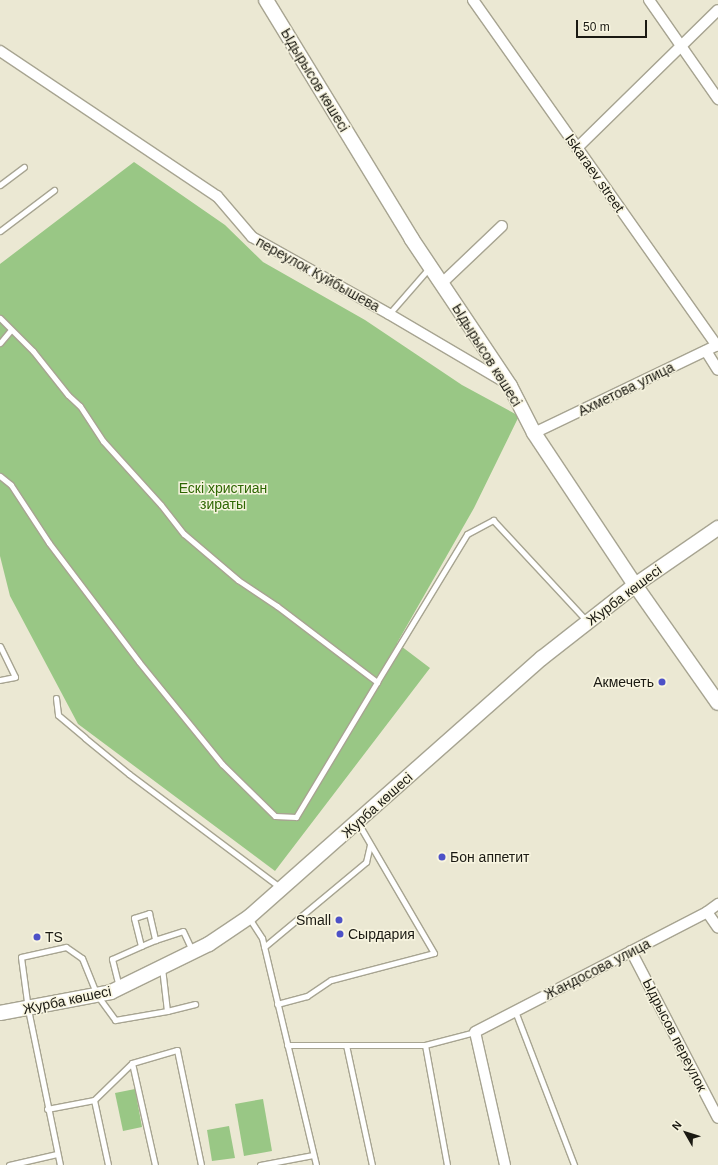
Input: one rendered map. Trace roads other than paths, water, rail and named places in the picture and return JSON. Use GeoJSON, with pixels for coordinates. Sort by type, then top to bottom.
{"type":"FeatureCollection","features":[{"type":"Feature","properties":{"kind":"street","name":"Ыдырысов көшесі"},"geometry":{"type":"LineString","coordinates":[[266,0],[430,267],[510,386],[534,433],[634,585],[718,703]]}},
{"type":"Feature","properties":{"kind":"street","name":"Iskaraev street"},"geometry":{"type":"LineString","coordinates":[[473,0],[718,346]]}},
{"type":"Feature","properties":{"kind":"street"},"geometry":{"type":"LineString","coordinates":[[649,0],[718,99]]}},
{"type":"Feature","properties":{"kind":"street"},"geometry":{"type":"LineString","coordinates":[[577,148],[718,10]]}},
{"type":"Feature","properties":{"kind":"street","name":"переулок Куйбышева"},"geometry":{"type":"LineString","coordinates":[[0,51],[217,196],[252,237],[389,314],[510,386]]}},
{"type":"Feature","properties":{"kind":"street"},"geometry":{"type":"LineString","coordinates":[[441,284],[502,226]]}},
{"type":"Feature","properties":{"kind":"street","name":"Ахметова улица"},"geometry":{"type":"LineString","coordinates":[[534,433],[718,346]]}},
{"type":"Feature","properties":{"kind":"street"},"geometry":{"type":"LineString","coordinates":[[706,351],[718,370]]}},
{"type":"Feature","properties":{"kind":"street","name":"Журба көшесі"},"geometry":{"type":"LineString","coordinates":[[0,1013],[28,1009],[111,992],[209,944],[249,918],[542,658],[634,585],[718,528]]}},
{"type":"Feature","properties":{"kind":"street","name":"Жандосова улица"},"geometry":{"type":"LineString","coordinates":[[475,1032],[707,912],[718,904]]}},
{"type":"Feature","properties":{"kind":"street"},"geometry":{"type":"LineString","coordinates":[[707,912],[718,928]]}},
{"type":"Feature","properties":{"kind":"street","name":"Ыдрысов переулок"},"geometry":{"type":"LineString","coordinates":[[631,951],[718,1118]]}},
{"type":"Feature","properties":{"kind":"street"},"geometry":{"type":"LineString","coordinates":[[475,1032],[505,1165]]}},
{"type":"Feature","properties":{"kind":"lane"},"geometry":{"type":"LineString","coordinates":[[0,185],[24,167]]}},
{"type":"Feature","properties":{"kind":"lane"},"geometry":{"type":"LineString","coordinates":[[0,231],[54,190]]}},
{"type":"Feature","properties":{"kind":"lane"},"geometry":{"type":"LineString","coordinates":[[389,314],[430,267]]}},
{"type":"Feature","properties":{"kind":"lane"},"geometry":{"type":"LineString","coordinates":[[0,318],[33,351],[68,395],[80,406],[103,440],[161,505],[184,534],[238,580],[277,606],[377,682]]}},
{"type":"Feature","properties":{"kind":"lane"},"geometry":{"type":"LineString","coordinates":[[0,343],[11,330]]}},
{"type":"Feature","properties":{"kind":"lane"},"geometry":{"type":"LineString","coordinates":[[0,476],[11,485],[49,543],[154,680],[222,764],[275,816],[296,817],[467,534],[493,520],[588,622]]}},
{"type":"Feature","properties":{"kind":"lane"},"geometry":{"type":"LineString","coordinates":[[0,646],[15,677],[0,680]]}},
{"type":"Feature","properties":{"kind":"lane"},"geometry":{"type":"LineString","coordinates":[[56,698],[58,715],[85,738],[129,774],[282,889]]}},
{"type":"Feature","properties":{"kind":"lane"},"geometry":{"type":"LineString","coordinates":[[278,1004],[307,996],[331,980],[434,954],[357,822]]}},
{"type":"Feature","properties":{"kind":"lane"},"geometry":{"type":"LineString","coordinates":[[264,947],[366,862],[370,844]]}},
{"type":"Feature","properties":{"kind":"lane"},"geometry":{"type":"LineString","coordinates":[[141,946],[134,918],[149,913],[155,940]]}},
{"type":"Feature","properties":{"kind":"lane"},"geometry":{"type":"LineString","coordinates":[[249,918],[262,938],[316,1165]]}},
{"type":"Feature","properties":{"kind":"lane"},"geometry":{"type":"LineString","coordinates":[[119,988],[112,959],[155,940],[183,931],[193,952]]}},
{"type":"Feature","properties":{"kind":"lane"},"geometry":{"type":"LineString","coordinates":[[60,1165],[28,1009],[21,957],[66,947],[82,958],[97,994],[115,1020],[167,1011],[195,1004]]}},
{"type":"Feature","properties":{"kind":"lane"},"geometry":{"type":"LineString","coordinates":[[162,967],[167,1011]]}},
{"type":"Feature","properties":{"kind":"lane"},"geometry":{"type":"LineString","coordinates":[[515,1011],[574,1165]]}},
{"type":"Feature","properties":{"kind":"lane"},"geometry":{"type":"LineString","coordinates":[[287,1045],[425,1045],[475,1032]]}},
{"type":"Feature","properties":{"kind":"lane"},"geometry":{"type":"LineString","coordinates":[[346,1045],[372,1165]]}},
{"type":"Feature","properties":{"kind":"lane"},"geometry":{"type":"LineString","coordinates":[[425,1045],[447,1165]]}},
{"type":"Feature","properties":{"kind":"lane"},"geometry":{"type":"LineString","coordinates":[[48,1109],[94,1100],[132,1063],[177,1050],[201,1165]]}},
{"type":"Feature","properties":{"kind":"lane"},"geometry":{"type":"LineString","coordinates":[[132,1063],[155,1165]]}},
{"type":"Feature","properties":{"kind":"lane"},"geometry":{"type":"LineString","coordinates":[[94,1100],[108,1165]]}},
{"type":"Feature","properties":{"kind":"lane"},"geometry":{"type":"LineString","coordinates":[[9,1165],[19,1164],[57,1154]]}},
{"type":"Feature","properties":{"kind":"lane"},"geometry":{"type":"LineString","coordinates":[[260,1165],[313,1155]]}},
{"type":"Feature","properties":{"kind":"place","name":"Акмечеть"},"geometry":{"type":"Point","coordinates":[662,682]}},
{"type":"Feature","properties":{"kind":"place","name":"Бон аппетит"},"geometry":{"type":"Point","coordinates":[442,857]}},
{"type":"Feature","properties":{"kind":"place","name":"Small"},"geometry":{"type":"Point","coordinates":[339,920]}},
{"type":"Feature","properties":{"kind":"place","name":"Сырдария"},"geometry":{"type":"Point","coordinates":[340,934]}},
{"type":"Feature","properties":{"kind":"place","name":"TS"},"geometry":{"type":"Point","coordinates":[37,937]}},
{"type":"Feature","properties":{"kind":"park label","name":"Ескі христиан зираты"},"geometry":{"type":"Point","coordinates":[223,496]}}]}
